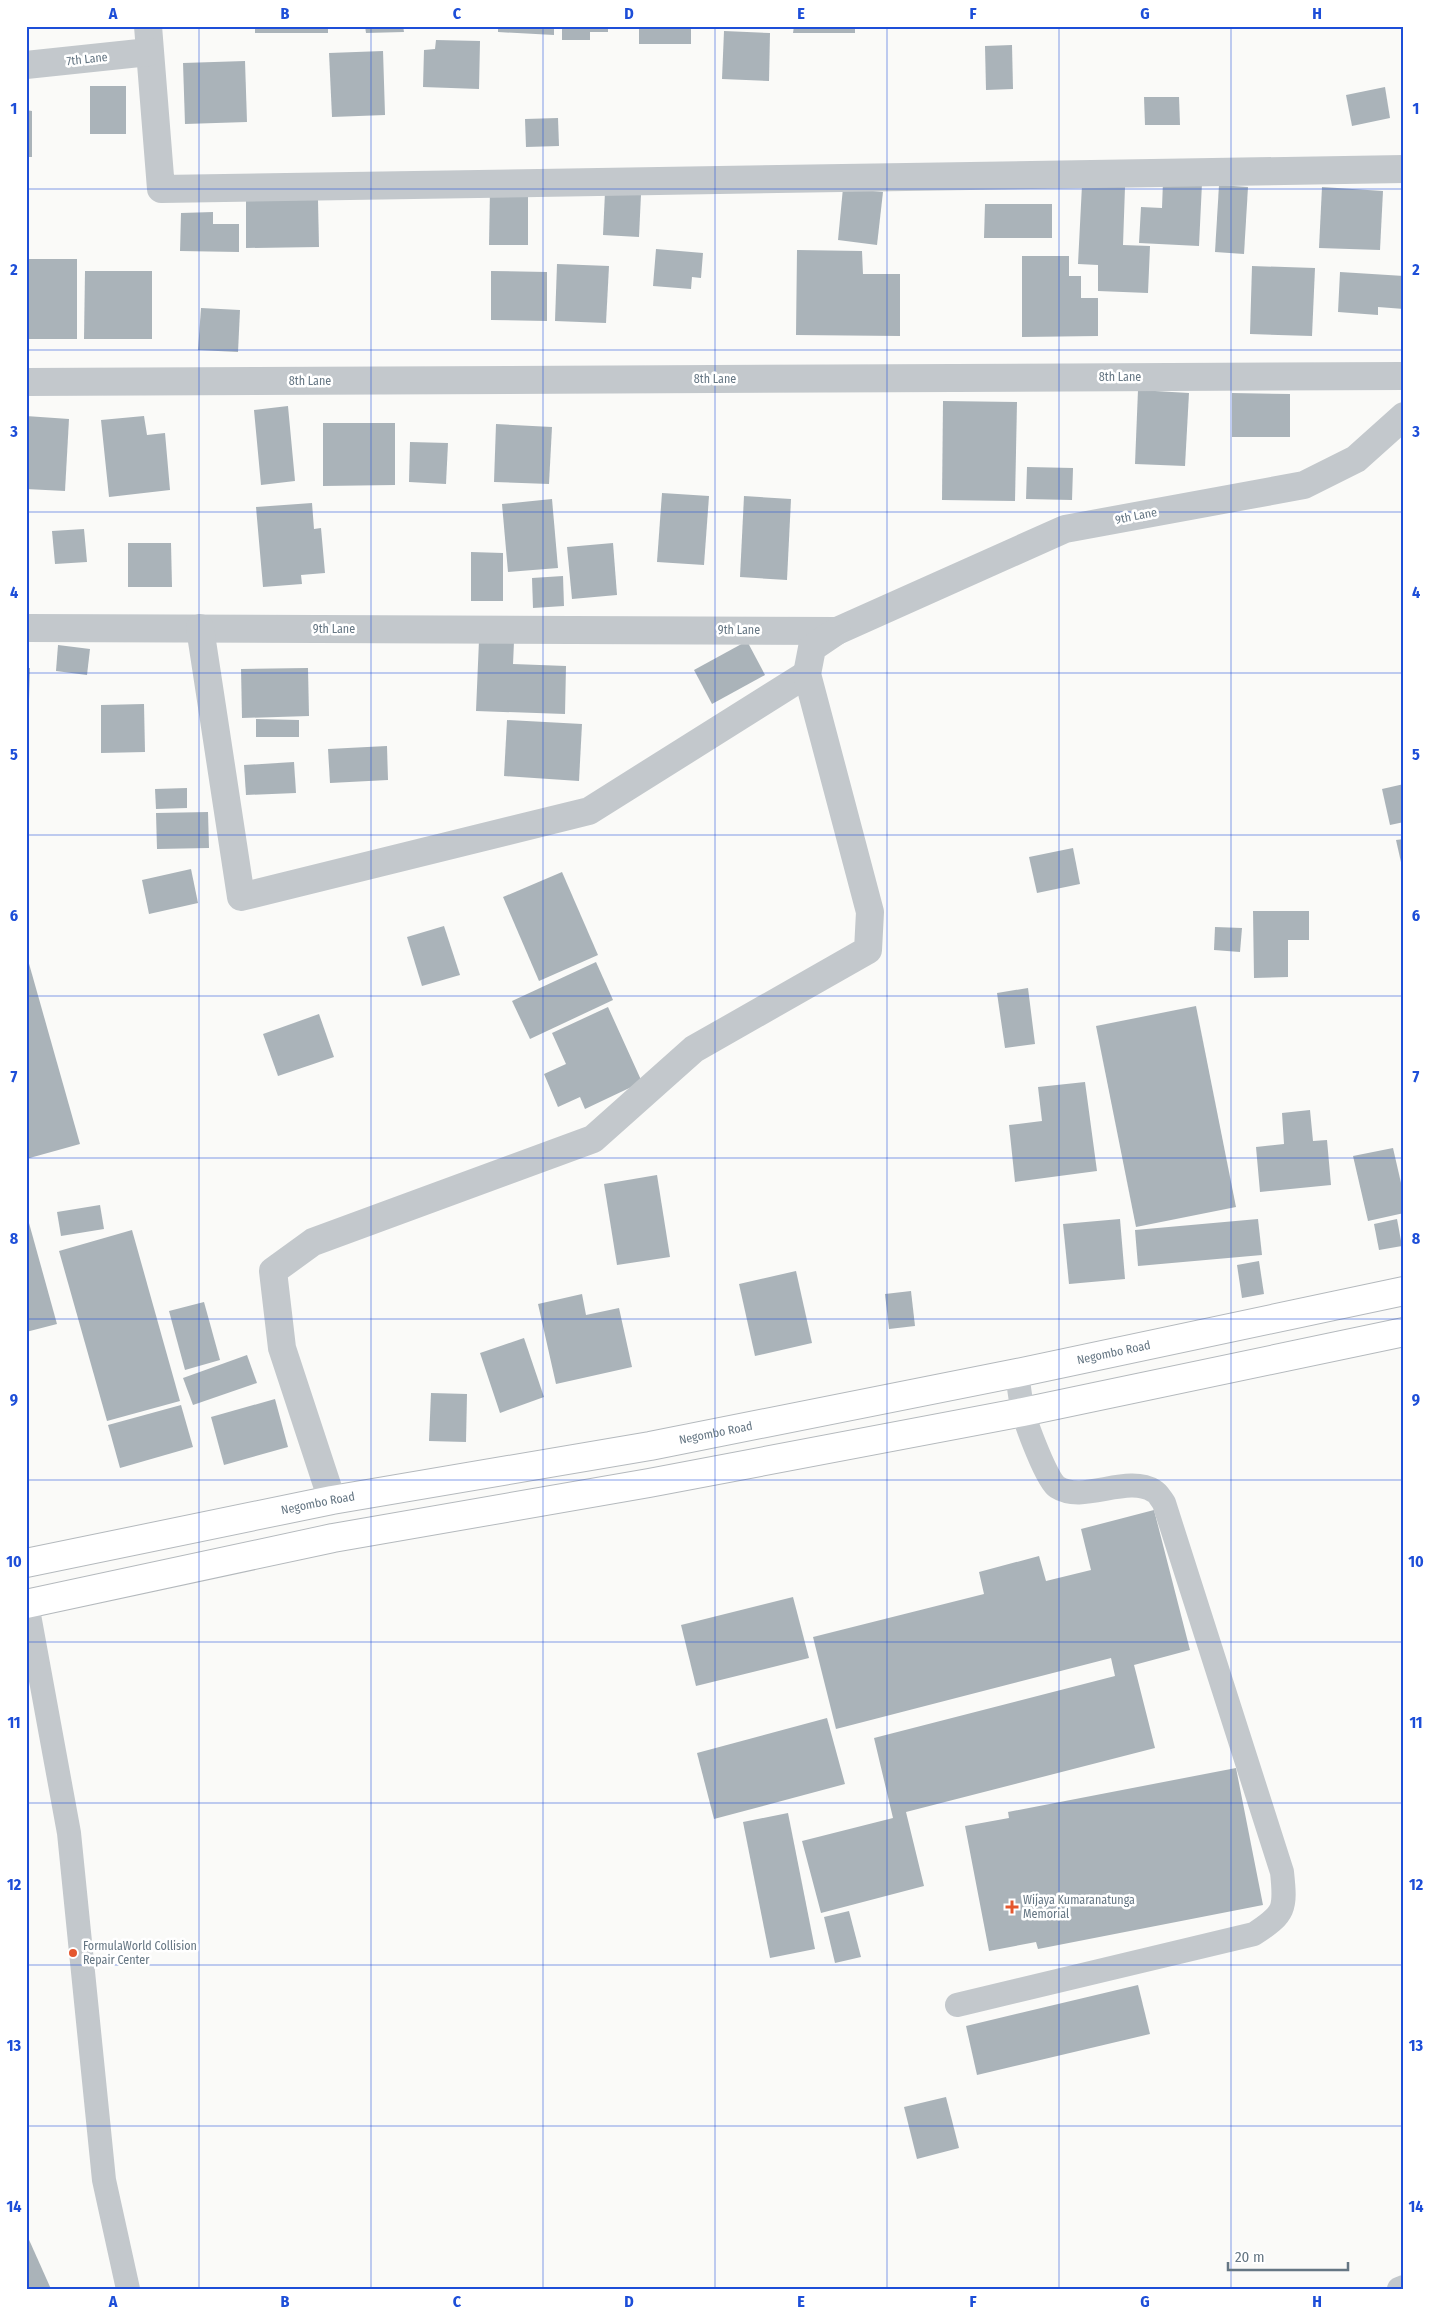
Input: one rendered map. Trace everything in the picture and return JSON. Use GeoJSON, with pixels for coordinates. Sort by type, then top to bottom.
{"type":"FeatureCollection","features":[{"type":"Feature","properties":{"kind":"highway","name":"Negombo Road"},"geometry":{"type":"LineString","coordinates":[[26,1563],[332,1500],[650,1446],[1017,1373],[1404,1291]]}},
{"type":"Feature","properties":{"kind":"highway"},"geometry":{"type":"LineString","coordinates":[[27,1604],[333,1538],[649,1483],[1023,1412],[1404,1332]]}},
{"type":"Feature","properties":{"kind":"street","name":"7th Lane"},"geometry":{"type":"LineString","coordinates":[[26,65],[148,39]]}},
{"type":"Feature","properties":{"kind":"street"},"geometry":{"type":"LineString","coordinates":[[148,39],[161,189],[1404,169]]}},
{"type":"Feature","properties":{"kind":"street","name":"8th Lane"},"geometry":{"type":"LineString","coordinates":[[26,382],[1404,376]]}},
{"type":"Feature","properties":{"kind":"street","name":"9th Lane"},"geometry":{"type":"LineString","coordinates":[[26,628],[837,631],[1065,529],[1304,484],[1356,459],[1404,416]]}},
{"type":"Feature","properties":{"kind":"street"},"geometry":{"type":"LineString","coordinates":[[200,628],[241,897],[589,811],[807,674]]}},
{"type":"Feature","properties":{"kind":"street"},"geometry":{"type":"LineString","coordinates":[[332,1500],[282,1348],[274,1271],[313,1242],[593,1140],[694,1049],[868,950],[870,912],[807,674],[812,648],[837,631]]}},
{"type":"Feature","properties":{"kind":"lane"},"geometry":{"type":"LineString","coordinates":[[957,2005],[1254,1934],[1275,1920],[1283,1907],[1282,1872],[1164,1502],[1155,1492],[1143,1487],[1077,1492],[1065,1491],[1055,1486],[1043,1464],[1023,1412],[1017,1373]]}},
{"type":"Feature","properties":{"kind":"lane"},"geometry":{"type":"LineString","coordinates":[[27,1604],[69,1833],[104,2180],[128,2289]]}},
{"type":"Feature","properties":{"kind":"lane"},"geometry":{"type":"LineString","coordinates":[[1399,2289],[1404,2287]]}},
{"type":"Feature","properties":{"kind":"building"},"geometry":{"type":"Polygon","coordinates":[[[255,26],[328,26],[328,33],[255,33],[255,26]]]}},
{"type":"Feature","properties":{"kind":"building"},"geometry":{"type":"Polygon","coordinates":[[[365,26],[403,26],[404,32],[366,33],[365,26]]]}},
{"type":"Feature","properties":{"kind":"building"},"geometry":{"type":"Polygon","coordinates":[[[498,26],[554,26],[554,35],[498,32],[498,26]]]}},
{"type":"Feature","properties":{"kind":"building"},"geometry":{"type":"Polygon","coordinates":[[[562,26],[608,26],[608,32],[590,32],[590,40],[562,40],[562,26]]]}},
{"type":"Feature","properties":{"kind":"building"},"geometry":{"type":"Polygon","coordinates":[[[639,26],[691,26],[691,44],[639,44],[639,26]]]}},
{"type":"Feature","properties":{"kind":"building"},"geometry":{"type":"Polygon","coordinates":[[[794,26],[855,26],[855,33],[793,33],[794,26]]]}},
{"type":"Feature","properties":{"kind":"building"},"geometry":{"type":"Polygon","coordinates":[[[724,31],[770,33],[769,81],[722,79],[724,31]]]}},
{"type":"Feature","properties":{"kind":"building"},"geometry":{"type":"Polygon","coordinates":[[[436,40],[480,41],[479,89],[423,87],[424,50],[435,49],[436,40]]]}},
{"type":"Feature","properties":{"kind":"building"},"geometry":{"type":"Polygon","coordinates":[[[1012,45],[1013,89],[986,90],[985,46],[1012,45]]]}},
{"type":"Feature","properties":{"kind":"building"},"geometry":{"type":"Polygon","coordinates":[[[383,51],[385,115],[332,117],[329,53],[383,51]]]}},
{"type":"Feature","properties":{"kind":"building"},"geometry":{"type":"Polygon","coordinates":[[[245,61],[247,122],[185,124],[183,63],[245,61]]]}},
{"type":"Feature","properties":{"kind":"building"},"geometry":{"type":"Polygon","coordinates":[[[90,86],[126,86],[126,134],[90,134],[90,86]]]}},
{"type":"Feature","properties":{"kind":"building"},"geometry":{"type":"Polygon","coordinates":[[[1385,87],[1390,118],[1352,126],[1346,95],[1385,87]]]}},
{"type":"Feature","properties":{"kind":"building"},"geometry":{"type":"Polygon","coordinates":[[[1144,97],[1179,97],[1180,125],[1145,125],[1144,97]]]}},
{"type":"Feature","properties":{"kind":"building"},"geometry":{"type":"Polygon","coordinates":[[[26,110],[32,111],[32,157],[26,157],[26,110]]]}},
{"type":"Feature","properties":{"kind":"building"},"geometry":{"type":"Polygon","coordinates":[[[558,118],[559,146],[526,147],[525,119],[558,118]]]}},
{"type":"Feature","properties":{"kind":"building"},"geometry":{"type":"Polygon","coordinates":[[[1163,181],[1202,183],[1199,246],[1139,243],[1141,207],[1162,208],[1163,181]]]}},
{"type":"Feature","properties":{"kind":"building"},"geometry":{"type":"Polygon","coordinates":[[[1082,185],[1125,187],[1123,245],[1150,246],[1148,293],[1098,291],[1098,265],[1078,264],[1082,185]]]}},
{"type":"Feature","properties":{"kind":"building"},"geometry":{"type":"Polygon","coordinates":[[[1219,185],[1248,187],[1244,254],[1215,252],[1219,185]]]}},
{"type":"Feature","properties":{"kind":"building"},"geometry":{"type":"Polygon","coordinates":[[[1322,187],[1383,191],[1380,250],[1319,248],[1322,187]]]}},
{"type":"Feature","properties":{"kind":"building"},"geometry":{"type":"Polygon","coordinates":[[[843,188],[883,192],[877,245],[838,240],[843,188]]]}},
{"type":"Feature","properties":{"kind":"building"},"geometry":{"type":"Polygon","coordinates":[[[490,189],[528,190],[528,245],[489,245],[490,189]]]}},
{"type":"Feature","properties":{"kind":"building"},"geometry":{"type":"Polygon","coordinates":[[[605,192],[641,194],[639,237],[603,235],[605,192]]]}},
{"type":"Feature","properties":{"kind":"building"},"geometry":{"type":"Polygon","coordinates":[[[246,200],[318,200],[319,247],[246,248],[246,200]]]}},
{"type":"Feature","properties":{"kind":"building"},"geometry":{"type":"Polygon","coordinates":[[[985,204],[1052,204],[1052,238],[984,238],[985,204]]]}},
{"type":"Feature","properties":{"kind":"building"},"geometry":{"type":"Polygon","coordinates":[[[213,212],[213,224],[239,224],[239,252],[180,251],[181,213],[213,212]]]}},
{"type":"Feature","properties":{"kind":"building"},"geometry":{"type":"Polygon","coordinates":[[[656,249],[703,253],[701,278],[692,277],[691,289],[653,286],[656,249]]]}},
{"type":"Feature","properties":{"kind":"building"},"geometry":{"type":"Polygon","coordinates":[[[797,250],[862,251],[863,274],[900,274],[900,336],[796,335],[797,250]]]}},
{"type":"Feature","properties":{"kind":"building"},"geometry":{"type":"Polygon","coordinates":[[[1022,256],[1069,256],[1069,276],[1081,276],[1081,298],[1098,298],[1098,336],[1022,337],[1022,256]]]}},
{"type":"Feature","properties":{"kind":"building"},"geometry":{"type":"Polygon","coordinates":[[[26,259],[77,259],[77,339],[26,339],[26,259]]]}},
{"type":"Feature","properties":{"kind":"building"},"geometry":{"type":"Polygon","coordinates":[[[557,264],[609,266],[606,323],[555,321],[557,264]]]}},
{"type":"Feature","properties":{"kind":"building"},"geometry":{"type":"Polygon","coordinates":[[[1252,266],[1315,268],[1312,336],[1250,334],[1252,266]]]}},
{"type":"Feature","properties":{"kind":"building"},"geometry":{"type":"Polygon","coordinates":[[[85,271],[152,271],[152,339],[84,339],[85,271]]]}},
{"type":"Feature","properties":{"kind":"building"},"geometry":{"type":"Polygon","coordinates":[[[491,271],[547,272],[547,321],[491,320],[491,271]]]}},
{"type":"Feature","properties":{"kind":"building"},"geometry":{"type":"Polygon","coordinates":[[[1340,272],[1404,276],[1404,309],[1378,307],[1378,315],[1338,312],[1340,272]]]}},
{"type":"Feature","properties":{"kind":"building"},"geometry":{"type":"Polygon","coordinates":[[[201,308],[240,310],[238,352],[198,350],[201,308]]]}},
{"type":"Feature","properties":{"kind":"building"},"geometry":{"type":"Polygon","coordinates":[[[1138,390],[1189,393],[1185,466],[1135,464],[1138,390]]]}},
{"type":"Feature","properties":{"kind":"building"},"geometry":{"type":"Polygon","coordinates":[[[1232,393],[1290,394],[1290,437],[1232,437],[1232,393]]]}},
{"type":"Feature","properties":{"kind":"building"},"geometry":{"type":"Polygon","coordinates":[[[943,401],[1017,402],[1015,501],[942,500],[943,401]]]}},
{"type":"Feature","properties":{"kind":"building"},"geometry":{"type":"Polygon","coordinates":[[[288,406],[295,481],[261,485],[254,410],[288,406]]]}},
{"type":"Feature","properties":{"kind":"building"},"geometry":{"type":"Polygon","coordinates":[[[26,416],[69,419],[65,491],[26,489],[26,416]]]}},
{"type":"Feature","properties":{"kind":"building"},"geometry":{"type":"Polygon","coordinates":[[[144,416],[147,435],[165,433],[170,490],[109,497],[101,420],[144,416]]]}},
{"type":"Feature","properties":{"kind":"building"},"geometry":{"type":"Polygon","coordinates":[[[323,423],[395,423],[395,485],[323,486],[323,423]]]}},
{"type":"Feature","properties":{"kind":"building"},"geometry":{"type":"Polygon","coordinates":[[[496,424],[552,427],[549,484],[494,482],[496,424]]]}},
{"type":"Feature","properties":{"kind":"building"},"geometry":{"type":"Polygon","coordinates":[[[410,442],[448,443],[446,484],[409,482],[410,442]]]}},
{"type":"Feature","properties":{"kind":"building"},"geometry":{"type":"Polygon","coordinates":[[[1027,467],[1073,468],[1072,500],[1026,499],[1027,467]]]}},
{"type":"Feature","properties":{"kind":"building"},"geometry":{"type":"Polygon","coordinates":[[[662,493],[709,496],[704,565],[657,562],[662,493]]]}},
{"type":"Feature","properties":{"kind":"building"},"geometry":{"type":"Polygon","coordinates":[[[744,496],[791,499],[787,580],[740,577],[744,496]]]}},
{"type":"Feature","properties":{"kind":"building"},"geometry":{"type":"Polygon","coordinates":[[[552,499],[558,568],[508,572],[502,504],[552,499]]]}},
{"type":"Feature","properties":{"kind":"building"},"geometry":{"type":"Polygon","coordinates":[[[312,503],[314,529],[321,528],[325,573],[301,575],[302,584],[263,587],[256,507],[312,503]]]}},
{"type":"Feature","properties":{"kind":"building"},"geometry":{"type":"Polygon","coordinates":[[[84,529],[87,562],[55,564],[52,531],[84,529]]]}},
{"type":"Feature","properties":{"kind":"building"},"geometry":{"type":"Polygon","coordinates":[[[128,543],[171,543],[172,587],[128,587],[128,543]]]}},
{"type":"Feature","properties":{"kind":"building"},"geometry":{"type":"Polygon","coordinates":[[[613,543],[617,595],[572,599],[567,547],[613,543]]]}},
{"type":"Feature","properties":{"kind":"building"},"geometry":{"type":"Polygon","coordinates":[[[471,552],[503,553],[503,601],[471,601],[471,552]]]}},
{"type":"Feature","properties":{"kind":"building"},"geometry":{"type":"Polygon","coordinates":[[[563,576],[564,606],[533,608],[532,578],[563,576]]]}},
{"type":"Feature","properties":{"kind":"building"},"geometry":{"type":"Polygon","coordinates":[[[479,640],[514,642],[513,664],[566,666],[565,714],[476,711],[479,640]]]}},
{"type":"Feature","properties":{"kind":"building"},"geometry":{"type":"Polygon","coordinates":[[[747,641],[765,675],[712,704],[694,670],[747,641]]]}},
{"type":"Feature","properties":{"kind":"building"},"geometry":{"type":"Polygon","coordinates":[[[58,645],[90,649],[87,675],[56,671],[58,645]]]}},
{"type":"Feature","properties":{"kind":"building"},"geometry":{"type":"Polygon","coordinates":[[[26,668],[30,668],[29,699],[26,699],[26,668]]]}},
{"type":"Feature","properties":{"kind":"building"},"geometry":{"type":"Polygon","coordinates":[[[308,668],[309,716],[242,718],[241,669],[308,668]]]}},
{"type":"Feature","properties":{"kind":"building"},"geometry":{"type":"Polygon","coordinates":[[[144,704],[145,752],[101,753],[101,705],[144,704]]]}},
{"type":"Feature","properties":{"kind":"building"},"geometry":{"type":"Polygon","coordinates":[[[256,719],[299,720],[299,737],[256,737],[256,719]]]}},
{"type":"Feature","properties":{"kind":"building"},"geometry":{"type":"Polygon","coordinates":[[[507,720],[582,724],[579,781],[504,776],[507,720]]]}},
{"type":"Feature","properties":{"kind":"building"},"geometry":{"type":"Polygon","coordinates":[[[387,746],[388,780],[330,783],[328,749],[387,746]]]}},
{"type":"Feature","properties":{"kind":"building"},"geometry":{"type":"Polygon","coordinates":[[[294,762],[296,793],[246,795],[244,765],[294,762]]]}},
{"type":"Feature","properties":{"kind":"building"},"geometry":{"type":"Polygon","coordinates":[[[1404,784],[1404,822],[1390,825],[1382,789],[1404,784]]]}},
{"type":"Feature","properties":{"kind":"building"},"geometry":{"type":"Polygon","coordinates":[[[187,788],[187,808],[156,809],[155,789],[187,788]]]}},
{"type":"Feature","properties":{"kind":"building"},"geometry":{"type":"Polygon","coordinates":[[[208,812],[209,848],[157,849],[156,813],[208,812]]]}},
{"type":"Feature","properties":{"kind":"building"},"geometry":{"type":"Polygon","coordinates":[[[1404,839],[1404,871],[1403,871],[1396,840],[1404,839]]]}},
{"type":"Feature","properties":{"kind":"building"},"geometry":{"type":"Polygon","coordinates":[[[1073,848],[1080,884],[1037,893],[1029,857],[1073,848]]]}},
{"type":"Feature","properties":{"kind":"building"},"geometry":{"type":"Polygon","coordinates":[[[191,869],[198,903],[149,914],[142,880],[191,869]]]}},
{"type":"Feature","properties":{"kind":"building"},"geometry":{"type":"Polygon","coordinates":[[[562,872],[598,955],[539,981],[503,897],[562,872]]]}},
{"type":"Feature","properties":{"kind":"building"},"geometry":{"type":"Polygon","coordinates":[[[1253,911],[1309,911],[1309,940],[1288,940],[1288,977],[1254,978],[1253,911]]]}},
{"type":"Feature","properties":{"kind":"building"},"geometry":{"type":"Polygon","coordinates":[[[444,926],[460,975],[422,986],[407,937],[444,926]]]}},
{"type":"Feature","properties":{"kind":"building"},"geometry":{"type":"Polygon","coordinates":[[[1215,927],[1242,928],[1240,952],[1214,950],[1215,927]]]}},
{"type":"Feature","properties":{"kind":"building"},"geometry":{"type":"Polygon","coordinates":[[[26,953],[80,1144],[26,1159],[26,953]]]}},
{"type":"Feature","properties":{"kind":"building"},"geometry":{"type":"Polygon","coordinates":[[[596,962],[613,1000],[530,1039],[512,1001],[596,962]]]}},
{"type":"Feature","properties":{"kind":"building"},"geometry":{"type":"Polygon","coordinates":[[[1028,988],[1035,1044],[1005,1048],[997,993],[1028,988]]]}},
{"type":"Feature","properties":{"kind":"building"},"geometry":{"type":"Polygon","coordinates":[[[1196,1006],[1236,1207],[1136,1227],[1096,1026],[1196,1006]]]}},
{"type":"Feature","properties":{"kind":"building"},"geometry":{"type":"Polygon","coordinates":[[[608,1007],[642,1082],[585,1109],[580,1097],[558,1107],[544,1074],[566,1064],[552,1033],[608,1007]]]}},
{"type":"Feature","properties":{"kind":"building"},"geometry":{"type":"Polygon","coordinates":[[[319,1014],[334,1057],[278,1076],[263,1034],[319,1014]]]}},
{"type":"Feature","properties":{"kind":"building"},"geometry":{"type":"Polygon","coordinates":[[[1085,1082],[1097,1171],[1015,1182],[1009,1125],[1042,1121],[1038,1087],[1085,1082]]]}},
{"type":"Feature","properties":{"kind":"building"},"geometry":{"type":"Polygon","coordinates":[[[1310,1110],[1313,1141],[1327,1140],[1331,1185],[1260,1192],[1256,1147],[1284,1144],[1282,1113],[1310,1110]]]}},
{"type":"Feature","properties":{"kind":"building"},"geometry":{"type":"Polygon","coordinates":[[[1393,1148],[1404,1196],[1404,1213],[1368,1221],[1353,1156],[1393,1148]]]}},
{"type":"Feature","properties":{"kind":"building"},"geometry":{"type":"Polygon","coordinates":[[[657,1175],[670,1257],[617,1265],[604,1184],[657,1175]]]}},
{"type":"Feature","properties":{"kind":"building"},"geometry":{"type":"Polygon","coordinates":[[[100,1205],[104,1229],[61,1236],[57,1212],[100,1205]]]}},
{"type":"Feature","properties":{"kind":"building"},"geometry":{"type":"Polygon","coordinates":[[[1120,1219],[1125,1279],[1069,1284],[1063,1224],[1120,1219]]]}},
{"type":"Feature","properties":{"kind":"building"},"geometry":{"type":"Polygon","coordinates":[[[1258,1219],[1262,1255],[1138,1266],[1135,1230],[1258,1219]]]}},
{"type":"Feature","properties":{"kind":"building"},"geometry":{"type":"Polygon","coordinates":[[[1397,1219],[1402,1246],[1379,1250],[1374,1224],[1397,1219]]]}},
{"type":"Feature","properties":{"kind":"building"},"geometry":{"type":"Polygon","coordinates":[[[29,1223],[57,1324],[26,1332],[26,1224],[29,1223]]]}},
{"type":"Feature","properties":{"kind":"building"},"geometry":{"type":"Polygon","coordinates":[[[132,1230],[180,1401],[107,1421],[59,1251],[132,1230]]]}},
{"type":"Feature","properties":{"kind":"building"},"geometry":{"type":"Polygon","coordinates":[[[1259,1261],[1264,1294],[1242,1298],[1237,1265],[1259,1261]]]}},
{"type":"Feature","properties":{"kind":"building"},"geometry":{"type":"Polygon","coordinates":[[[796,1271],[812,1343],[755,1356],[739,1284],[796,1271]]]}},
{"type":"Feature","properties":{"kind":"building"},"geometry":{"type":"Polygon","coordinates":[[[911,1291],[915,1326],[889,1329],[885,1294],[911,1291]]]}},
{"type":"Feature","properties":{"kind":"building"},"geometry":{"type":"Polygon","coordinates":[[[582,1294],[586,1315],[619,1308],[632,1367],[556,1384],[538,1304],[582,1294]]]}},
{"type":"Feature","properties":{"kind":"building"},"geometry":{"type":"Polygon","coordinates":[[[204,1302],[220,1360],[185,1370],[169,1311],[204,1302]]]}},
{"type":"Feature","properties":{"kind":"building"},"geometry":{"type":"Polygon","coordinates":[[[524,1338],[544,1397],[500,1413],[480,1353],[524,1338]]]}},
{"type":"Feature","properties":{"kind":"building"},"geometry":{"type":"Polygon","coordinates":[[[247,1355],[257,1383],[193,1405],[183,1378],[247,1355]]]}},
{"type":"Feature","properties":{"kind":"building"},"geometry":{"type":"Polygon","coordinates":[[[431,1393],[467,1394],[466,1442],[429,1441],[431,1393]]]}},
{"type":"Feature","properties":{"kind":"building"},"geometry":{"type":"Polygon","coordinates":[[[275,1399],[288,1447],[224,1465],[211,1417],[275,1399]]]}},
{"type":"Feature","properties":{"kind":"building"},"geometry":{"type":"Polygon","coordinates":[[[181,1405],[193,1447],[120,1468],[108,1425],[181,1405]]]}},
{"type":"Feature","properties":{"kind":"building"},"geometry":{"type":"Polygon","coordinates":[[[1154,1510],[1190,1650],[1134,1665],[1155,1748],[906,1812],[924,1886],[821,1913],[802,1841],[893,1818],[874,1738],[1115,1676],[1111,1658],[836,1729],[813,1637],[984,1594],[979,1572],[1039,1556],[1046,1581],[1091,1570],[1081,1529],[1154,1510]]]}},
{"type":"Feature","properties":{"kind":"building"},"geometry":{"type":"Polygon","coordinates":[[[793,1597],[809,1658],[696,1686],[681,1625],[793,1597]]]}},
{"type":"Feature","properties":{"kind":"building"},"geometry":{"type":"Polygon","coordinates":[[[827,1718],[845,1784],[714,1819],[697,1753],[827,1718]]]}},
{"type":"Feature","properties":{"kind":"building"},"geometry":{"type":"Polygon","coordinates":[[[1236,1768],[1263,1905],[1038,1949],[1036,1942],[989,1951],[965,1826],[1009,1818],[1008,1812],[1236,1768]]]}},
{"type":"Feature","properties":{"kind":"building"},"geometry":{"type":"Polygon","coordinates":[[[788,1813],[815,1949],[770,1958],[743,1822],[788,1813]]]}},
{"type":"Feature","properties":{"kind":"building"},"geometry":{"type":"Polygon","coordinates":[[[849,1911],[861,1957],[835,1963],[824,1917],[849,1911]]]}},
{"type":"Feature","properties":{"kind":"building"},"geometry":{"type":"Polygon","coordinates":[[[1138,1985],[1150,2034],[977,2075],[966,2026],[1138,1985]]]}},
{"type":"Feature","properties":{"kind":"building"},"geometry":{"type":"Polygon","coordinates":[[[946,2097],[959,2148],[917,2159],[904,2107],[946,2097]]]}},
{"type":"Feature","properties":{"kind":"building"},"geometry":{"type":"Polygon","coordinates":[[[26,2233],[51,2289],[26,2289],[26,2233]]]}},
{"type":"Feature","properties":{"kind":"place","name":"Wijaya Kumaranatunga Memorial"},"geometry":{"type":"Point","coordinates":[1012,1907]}},
{"type":"Feature","properties":{"kind":"place","name":"FormulaWorld Collision Repair Center"},"geometry":{"type":"Point","coordinates":[73,1953]}}]}
